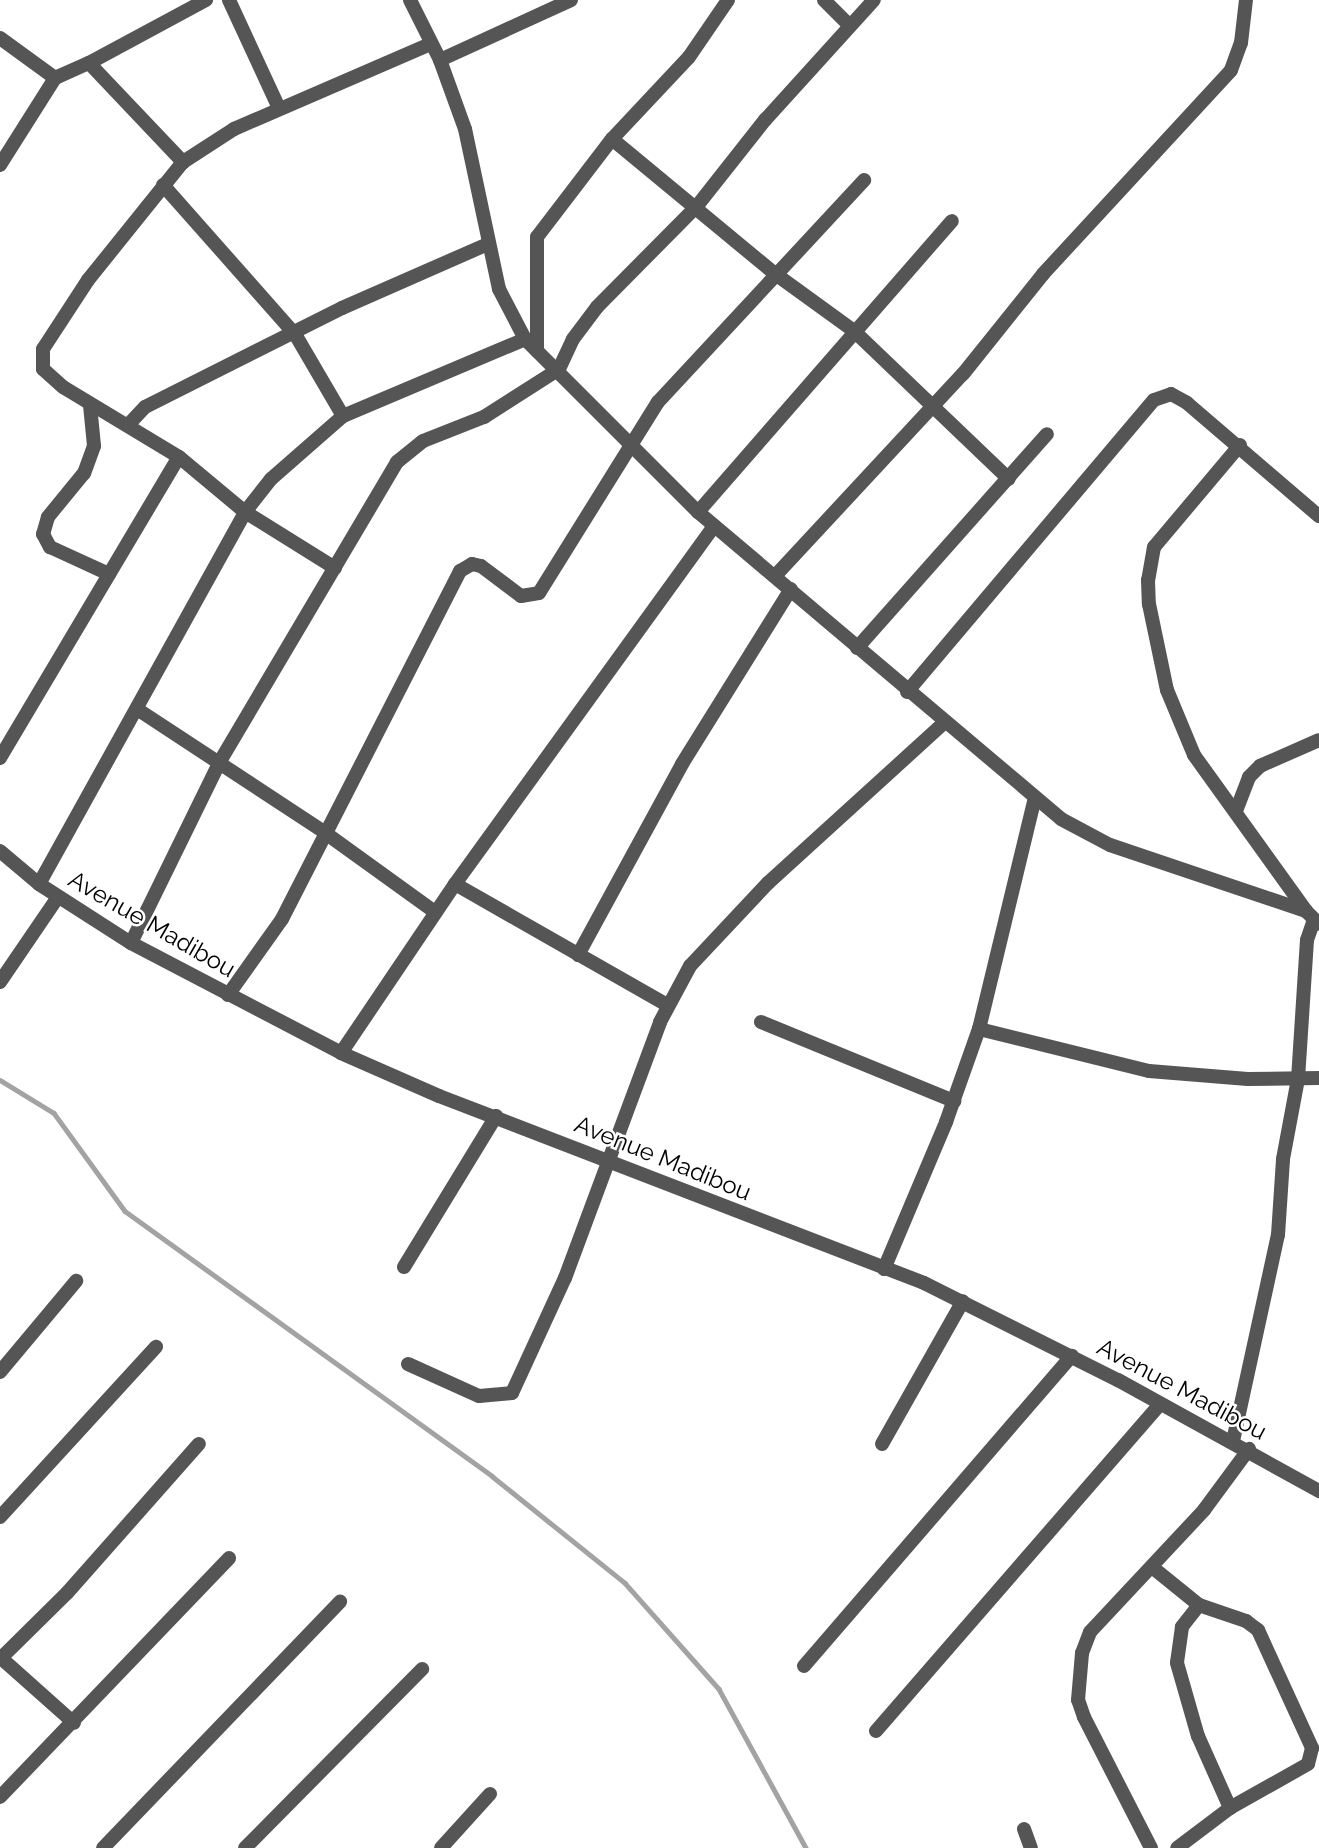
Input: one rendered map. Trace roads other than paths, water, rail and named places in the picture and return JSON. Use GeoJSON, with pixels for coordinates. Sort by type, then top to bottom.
{"type":"FeatureCollection","features":[{"type":"Feature","properties":{"kind":"street"},"geometry":{"type":"LineString","coordinates":[[0,165],[55,78],[89,63],[206,0]]}},
{"type":"Feature","properties":{"kind":"street"},"geometry":{"type":"LineString","coordinates":[[229,0],[279,108]]}},
{"type":"Feature","properties":{"kind":"street"},"geometry":{"type":"LineString","coordinates":[[410,0],[439,60],[466,129],[499,289],[525,340],[559,369],[631,440],[698,512],[791,589],[943,724],[1060,819],[1110,845],[1313,918]]}},
{"type":"Feature","properties":{"kind":"street"},"geometry":{"type":"LineString","coordinates":[[439,60],[571,0]]}},
{"type":"Feature","properties":{"kind":"street"},"geometry":{"type":"LineString","coordinates":[[537,351],[537,237],[612,139],[689,57],[728,0]]}},
{"type":"Feature","properties":{"kind":"street"},"geometry":{"type":"LineString","coordinates":[[824,0],[849,25]]}},
{"type":"Feature","properties":{"kind":"street"},"geometry":{"type":"LineString","coordinates":[[131,943],[219,762],[397,462],[423,441],[484,417],[559,369],[573,339],[597,307],[697,206],[849,25],[874,0]]}},
{"type":"Feature","properties":{"kind":"street"},"geometry":{"type":"LineString","coordinates":[[775,576],[931,408],[1044,274],[1231,70],[1241,43],[1246,0]]}},
{"type":"Feature","properties":{"kind":"street"},"geometry":{"type":"LineString","coordinates":[[0,38],[55,78]]}},
{"type":"Feature","properties":{"kind":"street"},"geometry":{"type":"LineString","coordinates":[[335,568],[245,512],[179,457],[129,424],[90,405],[43,369],[43,349],[88,280],[183,162],[279,108],[430,44]]}},
{"type":"Feature","properties":{"kind":"street"},"geometry":{"type":"LineString","coordinates":[[89,63],[183,162]]}},
{"type":"Feature","properties":{"kind":"street"},"geometry":{"type":"LineString","coordinates":[[612,139],[697,206],[774,274],[854,331],[931,408],[1009,480]]}},
{"type":"Feature","properties":{"kind":"street"},"geometry":{"type":"LineString","coordinates":[[228,995],[282,919],[324,832],[460,571],[472,564],[481,566],[522,596],[538,593],[631,440],[658,402],[864,180]]}},
{"type":"Feature","properties":{"kind":"street"},"geometry":{"type":"LineString","coordinates":[[163,184],[295,334],[343,416]]}},
{"type":"Feature","properties":{"kind":"street"},"geometry":{"type":"LineString","coordinates":[[698,512],[952,221]]}},
{"type":"Feature","properties":{"kind":"street"},"geometry":{"type":"LineString","coordinates":[[129,424],[145,407],[364,298],[488,244]]}},
{"type":"Feature","properties":{"kind":"street"},"geometry":{"type":"LineString","coordinates":[[39,884],[245,512],[271,479],[343,416],[525,340]]}},
{"type":"Feature","properties":{"kind":"street"},"geometry":{"type":"LineString","coordinates":[[907,692],[1154,400],[1171,394],[1240,445],[1319,516]]}},
{"type":"Feature","properties":{"kind":"street"},"geometry":{"type":"LineString","coordinates":[[90,405],[94,446],[83,473],[48,517],[43,534],[50,547],[109,574]]}},
{"type":"Feature","properties":{"kind":"street"},"geometry":{"type":"LineString","coordinates":[[857,648],[1009,480],[1047,434]]}},
{"type":"Feature","properties":{"kind":"street"},"geometry":{"type":"LineString","coordinates":[[1240,445],[1154,547],[1147,580],[1158,658],[1179,725],[1194,755],[1313,918]]}},
{"type":"Feature","properties":{"kind":"street"},"geometry":{"type":"LineString","coordinates":[[0,758],[179,457]]}},
{"type":"Feature","properties":{"kind":"street"},"geometry":{"type":"LineString","coordinates":[[341,1053],[435,912],[715,526]]}},
{"type":"Feature","properties":{"kind":"street"},"geometry":{"type":"LineString","coordinates":[[578,955],[662,799],[791,589]]}},
{"type":"Feature","properties":{"kind":"street"},"geometry":{"type":"LineString","coordinates":[[137,709],[324,832],[435,912]]}},
{"type":"Feature","properties":{"kind":"street"},"geometry":{"type":"LineString","coordinates":[[408,1364],[479,1396],[512,1393],[540,1338],[667,1005],[690,967],[718,933],[943,724]]}},
{"type":"Feature","properties":{"kind":"street"},"geometry":{"type":"LineString","coordinates":[[1236,811],[1249,777],[1260,766],[1319,740]]}},
{"type":"Feature","properties":{"kind":"street"},"geometry":{"type":"LineString","coordinates":[[884,1269],[954,1101],[979,1029],[1035,798]]}},
{"type":"Feature","properties":{"kind":"street","name":"Avenue Madibou"},"geometry":{"type":"LineString","coordinates":[[0,851],[39,884],[131,943],[341,1053],[963,1301],[1249,1449],[1319,1491]]}},
{"type":"Feature","properties":{"kind":"street"},"geometry":{"type":"LineString","coordinates":[[455,884],[667,1005]]}},
{"type":"Feature","properties":{"kind":"street"},"geometry":{"type":"LineString","coordinates":[[0,982],[58,897]]}},
{"type":"Feature","properties":{"kind":"street"},"geometry":{"type":"LineString","coordinates":[[1233,1441],[1269,1291],[1283,1159],[1298,1079],[1307,940],[1313,918]]}},
{"type":"Feature","properties":{"kind":"street"},"geometry":{"type":"LineString","coordinates":[[761,1022],[954,1101]]}},
{"type":"Feature","properties":{"kind":"street"},"geometry":{"type":"LineString","coordinates":[[979,1029],[1149,1071],[1319,1078]]}},
{"type":"Feature","properties":{"kind":"street"},"geometry":{"type":"LineString","coordinates":[[404,1268],[496,1116]]}},
{"type":"Feature","properties":{"kind":"street"},"geometry":{"type":"LineString","coordinates":[[0,1372],[76,1281]]}},
{"type":"Feature","properties":{"kind":"street"},"geometry":{"type":"LineString","coordinates":[[882,1444],[963,1301]]}},
{"type":"Feature","properties":{"kind":"street"},"geometry":{"type":"LineString","coordinates":[[0,1517],[156,1347]]}},
{"type":"Feature","properties":{"kind":"street"},"geometry":{"type":"LineString","coordinates":[[804,1666],[1072,1356]]}},
{"type":"Feature","properties":{"kind":"street"},"geometry":{"type":"LineString","coordinates":[[876,1731],[1160,1404]]}},
{"type":"Feature","properties":{"kind":"street"},"geometry":{"type":"LineString","coordinates":[[74,1723],[0,1658],[67,1593],[199,1444]]}},
{"type":"Feature","properties":{"kind":"street"},"geometry":{"type":"LineString","coordinates":[[1151,1848],[1084,1717],[1078,1677],[1090,1632],[1204,1510],[1249,1449]]}},
{"type":"Feature","properties":{"kind":"street"},"geometry":{"type":"LineString","coordinates":[[0,1797],[229,1559]]}},
{"type":"Feature","properties":{"kind":"street"},"geometry":{"type":"LineString","coordinates":[[1152,1567],[1199,1605],[1246,1621],[1258,1630],[1314,1735],[1313,1757],[1308,1764],[1230,1808],[1177,1848]]}},
{"type":"Feature","properties":{"kind":"street"},"geometry":{"type":"LineString","coordinates":[[103,1848],[340,1602]]}},
{"type":"Feature","properties":{"kind":"street"},"geometry":{"type":"LineString","coordinates":[[1199,1605],[1182,1627],[1177,1663],[1198,1736],[1230,1808]]}},
{"type":"Feature","properties":{"kind":"street"},"geometry":{"type":"LineString","coordinates":[[245,1848],[422,1669]]}},
{"type":"Feature","properties":{"kind":"street"},"geometry":{"type":"LineString","coordinates":[[441,1848],[490,1794]]}},
{"type":"Feature","properties":{"kind":"street"},"geometry":{"type":"LineString","coordinates":[[1024,1829],[1031,1848]]}},
{"type":"Feature","properties":{"kind":"waterway"},"geometry":{"type":"LineString","coordinates":[[0,1080],[54,1113],[125,1211],[492,1476],[625,1583],[719,1689],[806,1848]]}}]}
